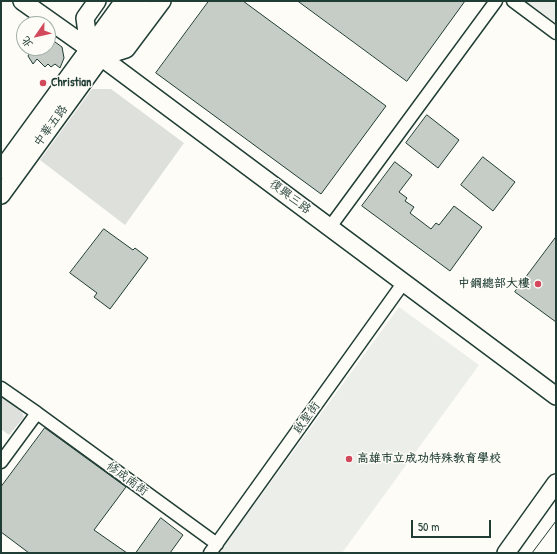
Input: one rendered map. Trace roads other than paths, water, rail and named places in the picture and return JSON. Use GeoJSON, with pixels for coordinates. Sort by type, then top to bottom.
{"type":"FeatureCollection","features":[{"type":"Feature","properties":{"kind":"street","name":"復興三路"},"geometry":{"type":"LineString","coordinates":[[22,1],[95,52],[556,396]]}},
{"type":"Feature","properties":{"kind":"street"},"geometry":{"type":"LineString","coordinates":[[97,1],[85,18],[95,52],[126,49],[162,1]]}},
{"type":"Feature","properties":{"kind":"street","name":"中華五路"},"geometry":{"type":"LineString","coordinates":[[1,195],[95,52],[124,1]]}},
{"type":"Feature","properties":{"kind":"street","name":"中華五路"},"geometry":{"type":"LineString","coordinates":[[1,170],[95,52],[142,1]]}},
{"type":"Feature","properties":{"kind":"street"},"geometry":{"type":"LineString","coordinates":[[330,227],[496,1]]}},
{"type":"Feature","properties":{"kind":"street"},"geometry":{"type":"LineString","coordinates":[[513,1],[556,33]]}},
{"type":"Feature","properties":{"kind":"street","name":"啟聖街"},"geometry":{"type":"LineString","coordinates":[[214,549],[404,282]]}},
{"type":"Feature","properties":{"kind":"street","name":"修成南街"},"geometry":{"type":"LineString","coordinates":[[1,388],[214,549]]}},
{"type":"Feature","properties":{"kind":"street"},"geometry":{"type":"LineString","coordinates":[[1,462],[36,413]]}},
{"type":"Feature","properties":{"kind":"street"},"geometry":{"type":"LineString","coordinates":[[506,553],[556,483]]}},
{"type":"Feature","properties":{"kind":"tram line"},"geometry":{"type":"LineString","coordinates":[[532,553],[556,521]]}},
{"type":"Feature","properties":{"kind":"place","name":"Christian"},"geometry":{"type":"Point","coordinates":[43,83]}},
{"type":"Feature","properties":{"kind":"place","name":"中鋼總部大樓"},"geometry":{"type":"Point","coordinates":[538,284]}},
{"type":"Feature","properties":{"kind":"place","name":"高雄市立成功特殊教育學校"},"geometry":{"type":"Point","coordinates":[349,459]}}]}
